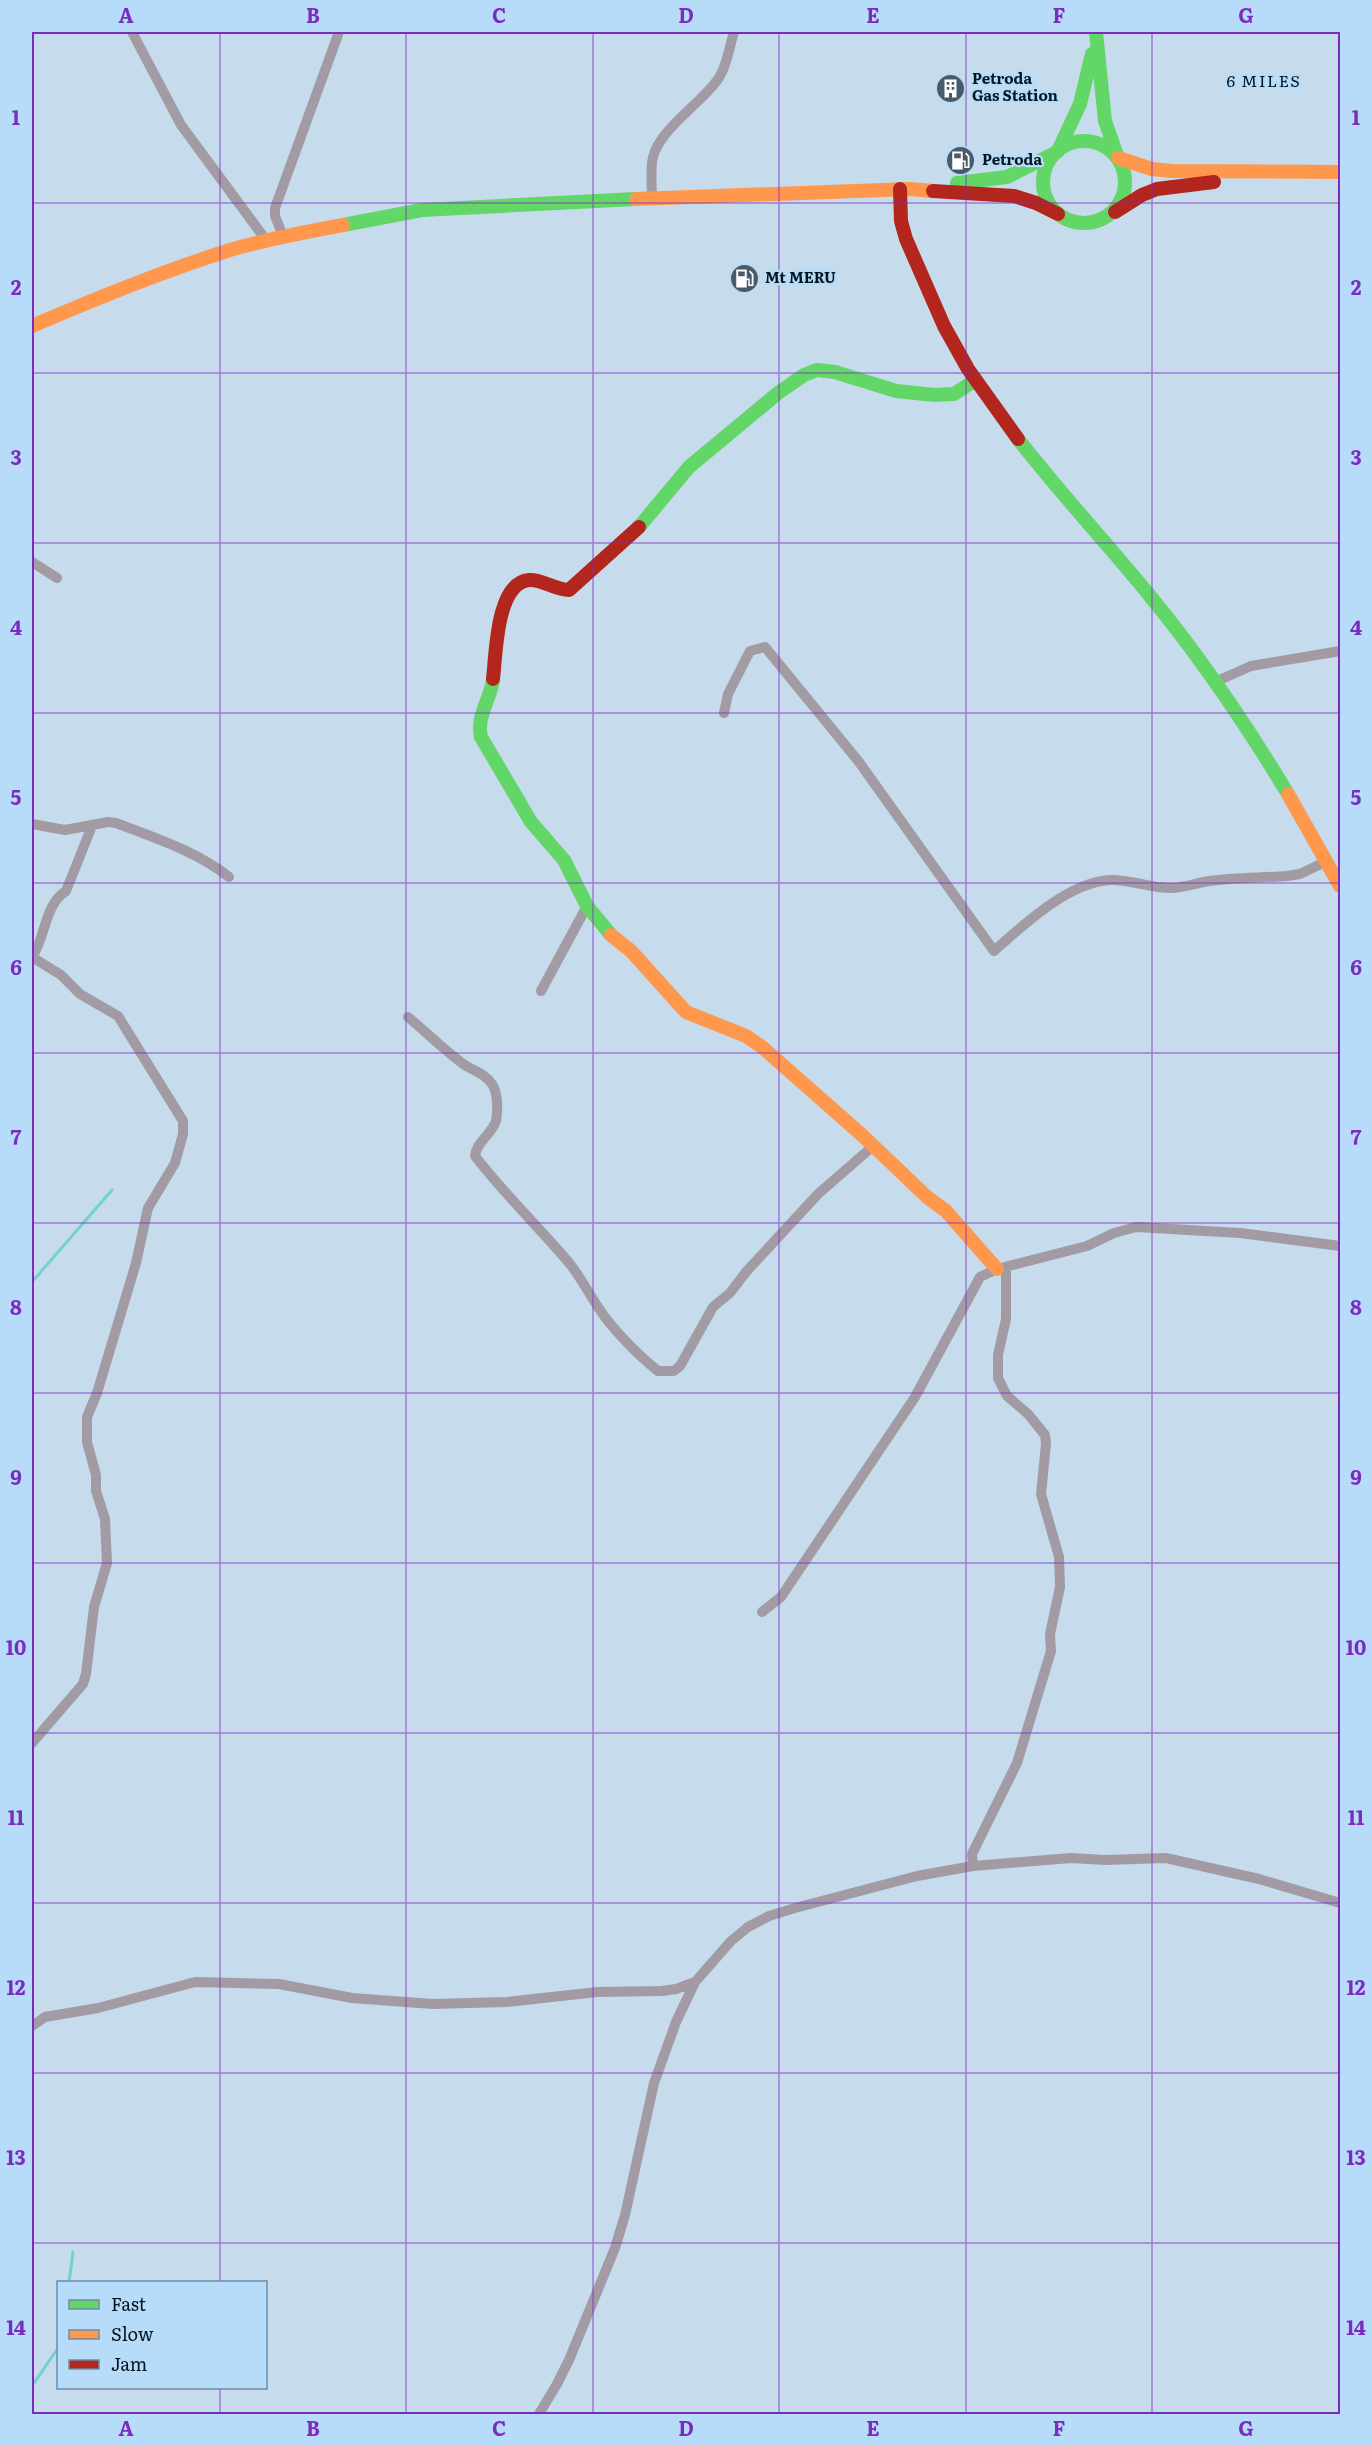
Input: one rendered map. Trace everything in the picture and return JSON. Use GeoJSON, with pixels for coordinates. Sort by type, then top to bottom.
{"type":"FeatureCollection","features":[{"type":"Feature","properties":{"kind":"main road"},"geometry":{"type":"LineString","coordinates":[[1058,214],[1046,197],[1043,183],[1049,163],[1058,151],[1076,116],[1086,90],[1096,32]]}},
{"type":"Feature","properties":{"kind":"main road"},"geometry":{"type":"LineString","coordinates":[[1096,32],[1105,121],[1124,172],[1125,187],[1120,202],[1110,215]]}},
{"type":"Feature","properties":{"kind":"main road"},"geometry":{"type":"LineString","coordinates":[[32,326],[121,288],[266,240],[422,210],[652,198],[905,189],[1007,177],[1070,144],[1085,141],[1100,144],[1118,158],[1152,169],[1341,172]]}},
{"type":"Feature","properties":{"kind":"main road"},"geometry":{"type":"LineString","coordinates":[[905,189],[1014,195],[1036,203],[1070,221],[1084,224],[1098,221],[1142,195],[1157,189],[1297,173]]}},
{"type":"Feature","properties":{"kind":"main road"},"geometry":{"type":"LineString","coordinates":[[905,189],[902,227],[935,310],[951,343],[974,381],[1020,443],[1152,598],[1215,682],[1309,829],[1341,886]]}},
{"type":"Feature","properties":{"kind":"main road"},"geometry":{"type":"LineString","coordinates":[[974,381],[954,394],[935,395],[896,391],[835,372],[817,370],[804,375],[778,393],[689,467],[633,533],[576,586],[569,590],[561,590],[530,580],[520,583],[509,593],[499,622],[493,684],[479,728],[481,736],[531,822],[569,869],[587,906],[611,936],[631,951],[686,1012],[746,1036],[762,1047],[927,1197],[946,1211],[1002,1268]]}},
{"type":"Feature","properties":{"kind":"street"},"geometry":{"type":"LineString","coordinates":[[132,32],[181,125],[266,240]]}},
{"type":"Feature","properties":{"kind":"street"},"geometry":{"type":"LineString","coordinates":[[283,236],[275,216],[275,208],[339,32]]}},
{"type":"Feature","properties":{"kind":"street"},"geometry":{"type":"LineString","coordinates":[[652,198],[651,168],[655,151],[679,120],[716,83],[734,32]]}},
{"type":"Feature","properties":{"kind":"street"},"geometry":{"type":"LineString","coordinates":[[32,562],[57,578]]}},
{"type":"Feature","properties":{"kind":"street"},"geometry":{"type":"LineString","coordinates":[[724,713],[728,694],[750,651],[765,647],[859,762],[994,951],[1047,907],[1074,891],[1095,883],[1124,880],[1149,886],[1175,888],[1210,881],[1300,874],[1327,861]]}},
{"type":"Feature","properties":{"kind":"street"},"geometry":{"type":"LineString","coordinates":[[1215,682],[1251,666],[1341,651]]}},
{"type":"Feature","properties":{"kind":"street"},"geometry":{"type":"LineString","coordinates":[[32,833],[108,822],[116,823],[165,842],[216,867],[229,877]]}},
{"type":"Feature","properties":{"kind":"street"},"geometry":{"type":"LineString","coordinates":[[32,824],[65,830]]}},
{"type":"Feature","properties":{"kind":"street"},"geometry":{"type":"LineString","coordinates":[[32,1743],[76,1692],[86,1674],[94,1607],[107,1563],[105,1520],[96,1491],[96,1475],[87,1442],[87,1417],[97,1393],[136,1263],[148,1209],[175,1164],[184,1129],[183,1121],[118,1016],[80,994],[61,975],[32,957],[39,946],[41,931],[57,897],[66,891],[92,825]]}},
{"type":"Feature","properties":{"kind":"street"},"geometry":{"type":"LineString","coordinates":[[541,991],[587,906]]}},
{"type":"Feature","properties":{"kind":"street"},"geometry":{"type":"LineString","coordinates":[[408,1017],[464,1065],[479,1071],[493,1085],[497,1104],[496,1121],[476,1150],[475,1156],[500,1188],[586,1284],[598,1308],[658,1371],[674,1371],[680,1366],[713,1307],[730,1293],[746,1272],[818,1194],[873,1147]]}},
{"type":"Feature","properties":{"kind":"street"},"geometry":{"type":"LineString","coordinates":[[762,1612],[781,1597],[915,1397],[980,1277],[1002,1268],[1086,1246],[1114,1233],[1136,1227],[1240,1233],[1341,1246]]}},
{"type":"Feature","properties":{"kind":"street"},"geometry":{"type":"LineString","coordinates":[[973,1866],[972,1854],[1013,1773],[1044,1680],[1051,1651],[1050,1634],[1060,1587],[1059,1557],[1041,1494],[1045,1435],[1028,1414],[1007,1396],[998,1378],[998,1355],[1006,1319],[1002,1268]]}},
{"type":"Feature","properties":{"kind":"street"},"geometry":{"type":"LineString","coordinates":[[538,2415],[561,2376],[615,2248],[665,2047],[695,1982],[731,1941],[748,1927],[769,1916],[916,1876],[973,1866],[1071,1858],[1105,1860],[1166,1858],[1259,1879],[1341,1903]]}},
{"type":"Feature","properties":{"kind":"street"},"geometry":{"type":"LineString","coordinates":[[32,2026],[45,2017],[98,2007],[195,1982],[279,1984],[352,1998],[444,2004],[507,2002],[597,1992],[662,1991],[695,1982]]}},
{"type":"Feature","properties":{"kind":"waterway"},"geometry":{"type":"LineString","coordinates":[[32,1282],[112,1190]]}},
{"type":"Feature","properties":{"kind":"waterway"},"geometry":{"type":"LineString","coordinates":[[69,2281],[73,2252]]}},
{"type":"Feature","properties":{"kind":"waterway"},"geometry":{"type":"LineString","coordinates":[[32,2386],[57,2349]]}},
{"type":"Feature","properties":{"kind":"traffic: fast"},"geometry":{"type":"LineString","coordinates":[[1096,32],[1105,121],[1118,158]]}},
{"type":"Feature","properties":{"kind":"traffic: fast"},"geometry":{"type":"LineString","coordinates":[[1058,151],[1080,104],[1092,54]]}},
{"type":"Feature","properties":{"kind":"traffic: fast"},"geometry":{"type":"LineString","coordinates":[[1084,141],[1100,144],[1113,153],[1122,166],[1125,182],[1122,198],[1113,211],[1100,220],[1084,223],[1068,220],[1055,211],[1046,198],[1043,182],[1046,166],[1055,153],[1068,144],[1084,141]]}},
{"type":"Feature","properties":{"kind":"traffic: fast"},"geometry":{"type":"LineString","coordinates":[[957,183],[1007,177],[1057,152]]}},
{"type":"Feature","properties":{"kind":"traffic: fast"},"geometry":{"type":"LineString","coordinates":[[343,225],[422,210],[636,199]]}},
{"type":"Feature","properties":{"kind":"traffic: fast"},"geometry":{"type":"LineString","coordinates":[[639,527],[689,467],[778,393],[804,375],[817,370],[835,372],[896,391],[935,395],[954,394],[974,381]]}},
{"type":"Feature","properties":{"kind":"traffic: fast"},"geometry":{"type":"LineString","coordinates":[[1018,439],[1169,620],[1240,718],[1288,794]]}},
{"type":"Feature","properties":{"kind":"traffic: fast"},"geometry":{"type":"LineString","coordinates":[[493,679],[480,722],[481,737],[531,822],[564,860],[587,906],[611,935]]}},
{"type":"Feature","properties":{"kind":"traffic: slow"},"geometry":{"type":"LineString","coordinates":[[1118,158],[1152,169],[1172,171],[1340,172]]}},
{"type":"Feature","properties":{"kind":"traffic: slow"},"geometry":{"type":"LineString","coordinates":[[636,199],[910,189],[933,191]]}},
{"type":"Feature","properties":{"kind":"traffic: slow"},"geometry":{"type":"LineString","coordinates":[[32,326],[130,285],[230,250],[343,225]]}},
{"type":"Feature","properties":{"kind":"traffic: slow"},"geometry":{"type":"LineString","coordinates":[[1288,794],[1340,886]]}},
{"type":"Feature","properties":{"kind":"traffic: slow"},"geometry":{"type":"LineString","coordinates":[[611,935],[631,951],[686,1012],[746,1036],[762,1047],[863,1136],[927,1197],[946,1211],[997,1269]]}},
{"type":"Feature","properties":{"kind":"traffic: jam"},"geometry":{"type":"LineString","coordinates":[[1115,212],[1142,195],[1157,189],[1214,182]]}},
{"type":"Feature","properties":{"kind":"traffic: jam"},"geometry":{"type":"LineString","coordinates":[[900,189],[901,221],[906,239],[944,326],[968,369],[1018,439]]}},
{"type":"Feature","properties":{"kind":"traffic: jam"},"geometry":{"type":"LineString","coordinates":[[933,191],[1014,196],[1036,203],[1058,214]]}},
{"type":"Feature","properties":{"kind":"traffic: jam"},"geometry":{"type":"LineString","coordinates":[[493,679],[497,638],[504,606],[510,593],[518,584],[534,580],[569,590],[639,527]]}},
{"type":"Feature","properties":{"kind":"place","name":"Petroda Gas Station"},"geometry":{"type":"Point","coordinates":[951,88]}},
{"type":"Feature","properties":{"kind":"place","name":"Petroda"},"geometry":{"type":"Point","coordinates":[961,160]}},
{"type":"Feature","properties":{"kind":"place","name":"Mt MERU"},"geometry":{"type":"Point","coordinates":[744,278]}},
{"type":"Feature","properties":{"kind":"district","name":"6 MILES"},"geometry":{"type":"Point","coordinates":[1264,81]}}]}
